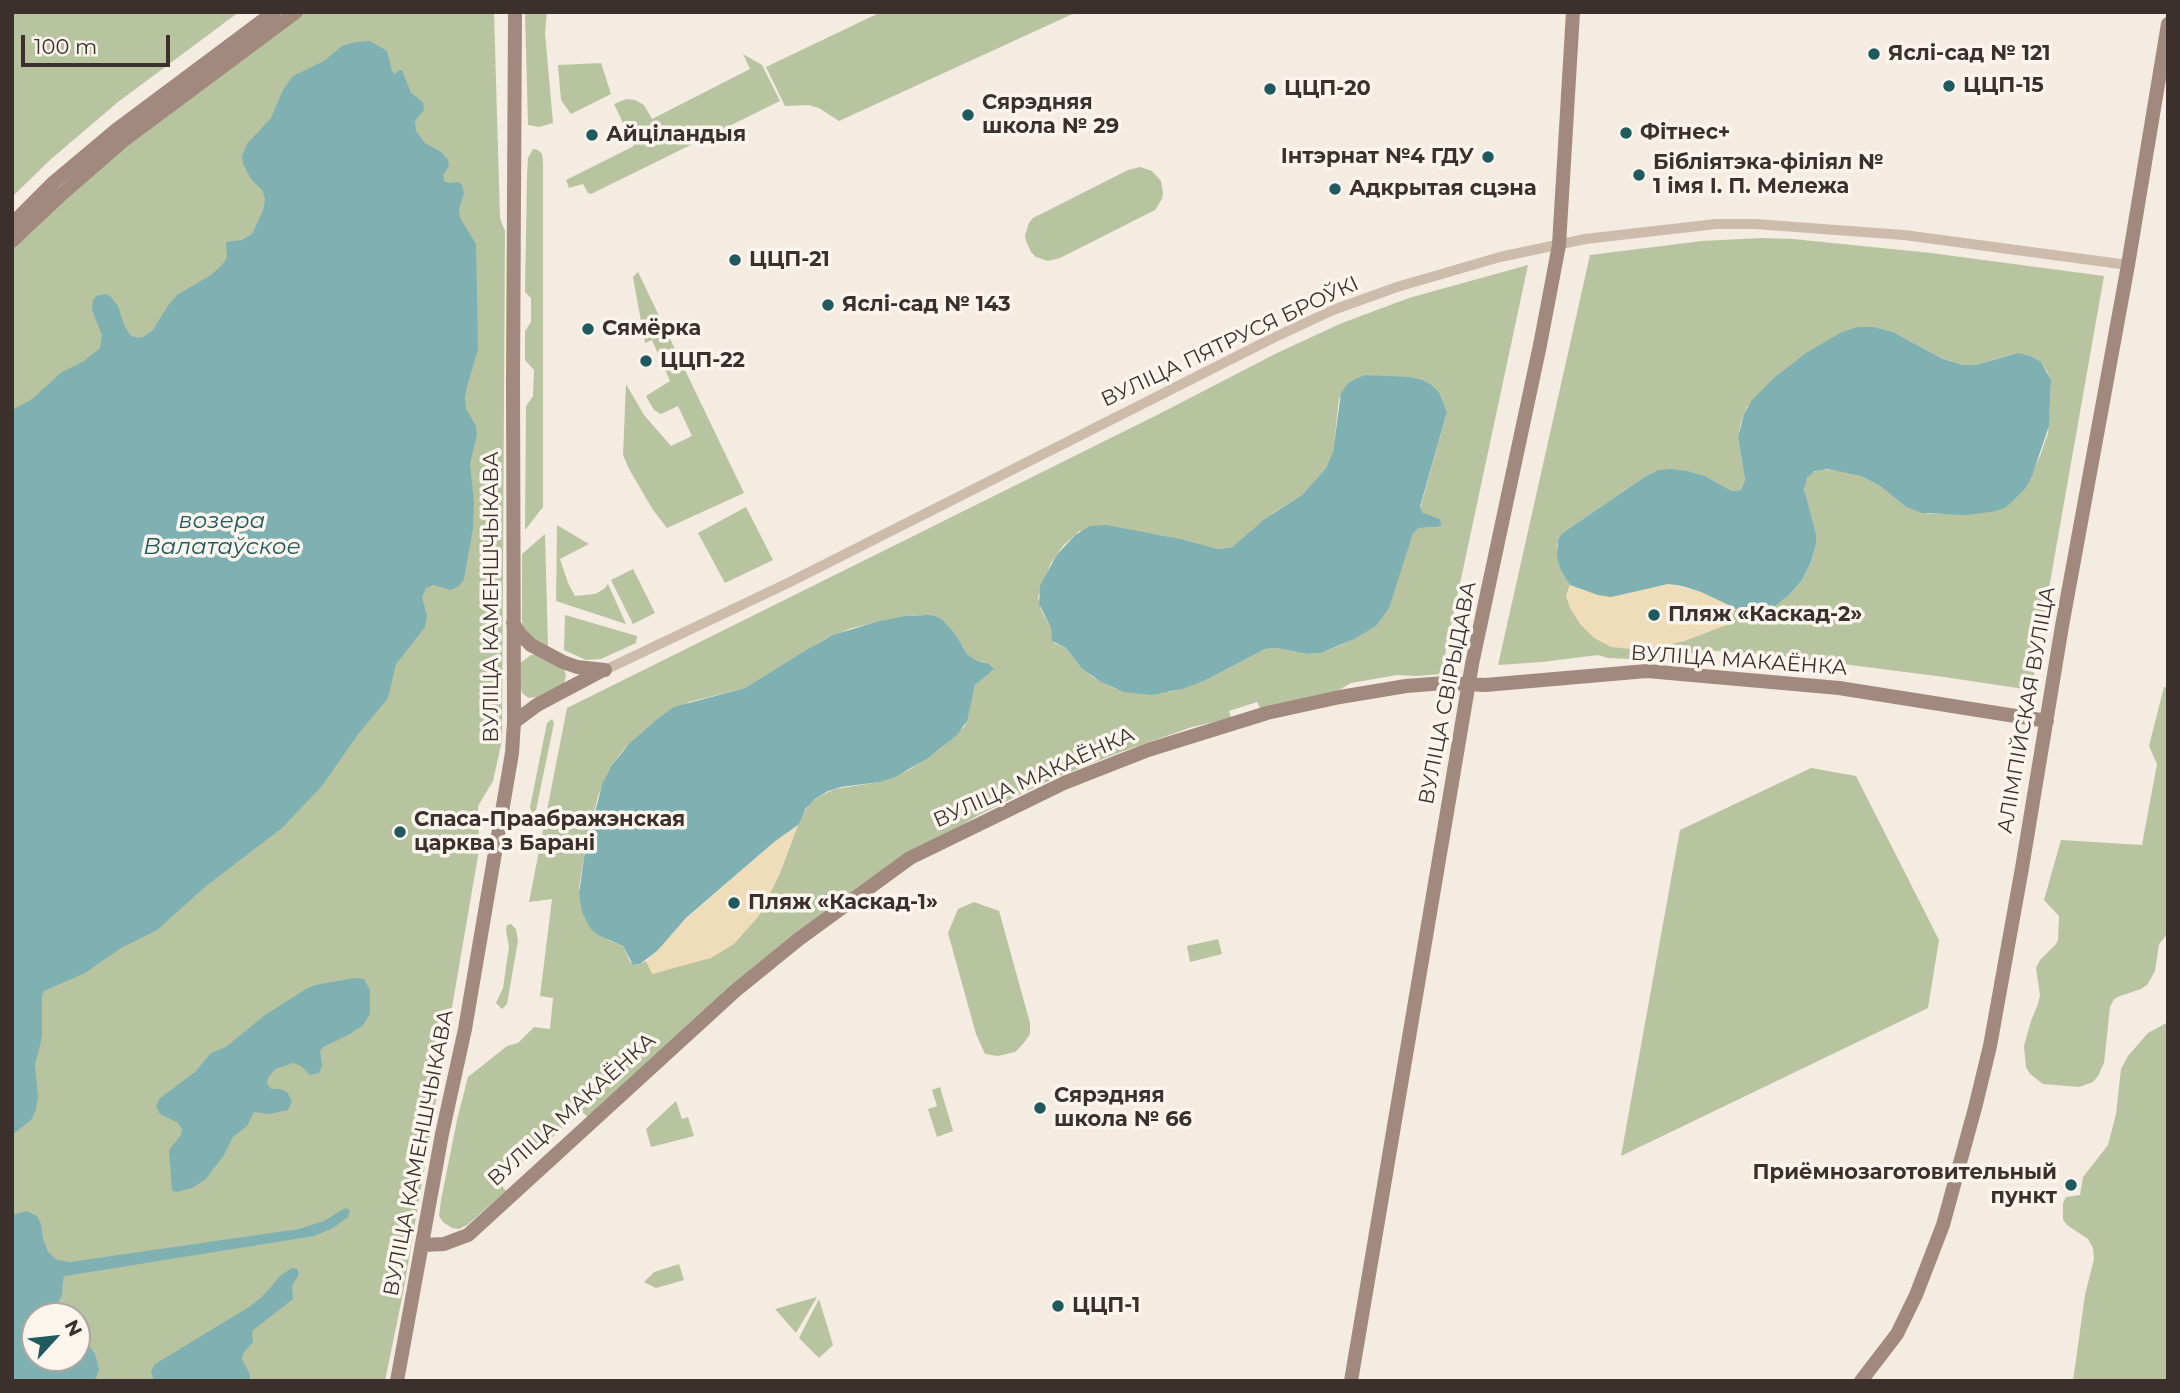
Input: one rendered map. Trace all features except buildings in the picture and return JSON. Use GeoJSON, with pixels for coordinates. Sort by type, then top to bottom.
{"type":"FeatureCollection","features":[{"type":"Feature","properties":{"kind":"street"},"geometry":{"type":"LineString","coordinates":[[12,224],[54,183],[116,131],[274,12]]}},
{"type":"Feature","properties":{"kind":"street"},"geometry":{"type":"LineString","coordinates":[[12,241],[123,141],[296,12]]}},
{"type":"Feature","properties":{"kind":"street","name":"ВУЛІЦА КАМЕНШЧЫКАВА"},"geometry":{"type":"LineString","coordinates":[[397,1381],[442,1134],[465,1030],[512,753],[514,12]]}},
{"type":"Feature","properties":{"kind":"street","name":"ВУЛІЦА СВІРЫДАВА"},"geometry":{"type":"LineString","coordinates":[[1351,1381],[1472,664],[1559,245],[1573,12]]}},
{"type":"Feature","properties":{"kind":"street","name":"АЛІМПІЙСКАЯ ВУЛІЦА"},"geometry":{"type":"LineString","coordinates":[[1861,1381],[1902,1325],[1916,1295],[1946,1213],[1976,1108],[1990,1046],[2168,24]]}},
{"type":"Feature","properties":{"kind":"street","name":"ВУЛІЦА ПЯТРУСЯ БРОЎКІ"},"geometry":{"type":"LineString","coordinates":[[605,670],[788,583],[1333,310],[1397,287],[1500,257],[1585,239],[1703,226],[1755,224],[1904,234],[2128,265]]}},
{"type":"Feature","properties":{"kind":"street"},"geometry":{"type":"LineString","coordinates":[[513,623],[531,645],[563,662],[577,667],[605,670]]}},
{"type":"Feature","properties":{"kind":"street"},"geometry":{"type":"LineString","coordinates":[[513,664],[525,652],[545,652]]}},
{"type":"Feature","properties":{"kind":"street"},"geometry":{"type":"LineString","coordinates":[[563,662],[569,668],[571,677],[566,691]]}},
{"type":"Feature","properties":{"kind":"street"},"geometry":{"type":"LineString","coordinates":[[514,722],[537,705],[605,670]]}},
{"type":"Feature","properties":{"kind":"street","name":"ВУЛІЦА МАКАЁНКА"},"geometry":{"type":"LineString","coordinates":[[423,1245],[444,1244],[468,1235],[734,991],[799,939],[910,858],[1064,783],[1148,750],[1267,713],[1406,686],[1446,683],[1469,685],[1647,671],[1839,688],[2047,722]]}},
{"type":"Feature","properties":{"kind":"street"},"geometry":{"type":"LineString","coordinates":[[513,692],[526,705],[537,705]]}},
{"type":"Feature","properties":{"kind":"green space"},"geometry":{"type":"Polygon","coordinates":[[[12,12],[239,12],[118,102],[50,160],[12,197],[12,12]]]}},
{"type":"Feature","properties":{"kind":"green space"},"geometry":{"type":"Polygon","coordinates":[[[306,12],[494,12],[500,218],[505,231],[502,740],[493,781],[478,806],[479,850],[403,1293],[385,1381],[12,1381],[12,248],[97,169],[306,12]]]}},
{"type":"Feature","properties":{"kind":"green space"},"geometry":{"type":"Polygon","coordinates":[[[525,12],[547,12],[545,33],[553,123],[539,127],[528,125],[525,12]]]}},
{"type":"Feature","properties":{"kind":"green space"},"geometry":{"type":"Polygon","coordinates":[[[881,12],[1077,12],[839,121],[819,108],[808,105],[785,106],[766,67],[881,12]]]}},
{"type":"Feature","properties":{"kind":"green space"},"geometry":{"type":"Polygon","coordinates":[[[743,54],[762,65],[780,101],[591,194],[583,184],[569,188],[566,180],[634,146],[614,104],[626,99],[635,100],[644,105],[652,119],[750,69],[743,54]]]}},
{"type":"Feature","properties":{"kind":"green space"},"geometry":{"type":"Polygon","coordinates":[[[601,63],[611,94],[571,114],[561,100],[558,65],[601,63]]]}},
{"type":"Feature","properties":{"kind":"green space"},"geometry":{"type":"Polygon","coordinates":[[[533,149],[542,154],[543,162],[543,507],[525,530],[526,406],[533,396],[534,370],[525,360],[525,331],[531,322],[531,298],[525,292],[527,175],[528,158],[533,149]]]}},
{"type":"Feature","properties":{"kind":"green space"},"geometry":{"type":"Polygon","coordinates":[[[1140,167],[1152,171],[1161,181],[1162,199],[1155,210],[1060,258],[1048,261],[1031,252],[1025,235],[1033,218],[1128,170],[1140,167]]]}},
{"type":"Feature","properties":{"kind":"green space"},"geometry":{"type":"Polygon","coordinates":[[[1793,239],[1931,253],[2104,276],[2031,690],[1765,654],[1699,650],[1675,661],[1608,658],[1598,655],[1498,665],[1590,255],[1702,241],[1793,239]],[[1858,327],[1747,407],[1738,437],[1745,480],[1741,490],[1732,491],[1705,476],[1688,471],[1658,470],[1561,534],[1557,545],[1561,571],[1570,585],[1566,596],[1641,650],[1684,641],[1731,623],[1734,607],[1753,616],[1771,610],[1802,580],[1811,562],[1816,534],[1804,483],[1810,474],[1821,469],[1861,476],[1880,486],[1906,507],[1929,514],[1952,514],[2015,499],[2025,489],[2048,433],[2051,386],[2048,373],[2041,362],[2016,353],[1976,365],[1963,365],[1943,359],[1893,332],[1875,327],[1858,327]]]}},
{"type":"Feature","properties":{"kind":"green space"},"geometry":{"type":"Polygon","coordinates":[[[1528,265],[1446,649],[1443,674],[1397,675],[1351,683],[1332,694],[1260,708],[1257,702],[1229,711],[1231,718],[1192,727],[1070,772],[977,816],[896,865],[588,1117],[582,1112],[499,1182],[506,1191],[467,1225],[459,1229],[443,1222],[439,1216],[441,1200],[468,1077],[507,1046],[518,1043],[534,1027],[550,1029],[553,998],[540,996],[552,899],[529,902],[567,708],[1277,353],[1342,323],[1409,298],[1528,265]],[[1364,375],[1349,382],[1339,399],[1333,453],[1326,468],[1302,495],[1273,513],[1232,547],[1218,549],[1159,535],[1079,531],[1051,563],[1038,597],[1054,643],[1066,648],[1082,669],[1094,678],[1116,689],[1170,692],[1204,681],[1265,649],[1321,653],[1376,626],[1413,532],[1419,528],[1438,527],[1442,523],[1440,519],[1424,514],[1420,509],[1447,412],[1439,392],[1423,380],[1364,375]],[[922,615],[904,616],[852,628],[825,639],[745,688],[689,702],[657,719],[623,750],[611,766],[598,796],[579,887],[580,898],[608,940],[623,946],[630,962],[638,965],[646,961],[653,974],[758,917],[780,873],[800,819],[810,803],[835,789],[880,782],[909,770],[940,749],[965,726],[975,685],[993,668],[967,654],[943,620],[922,615]]]}},
{"type":"Feature","properties":{"kind":"green space"},"geometry":{"type":"Polygon","coordinates":[[[638,272],[744,493],[667,528],[653,510],[623,455],[626,384],[644,415],[671,446],[692,436],[678,406],[661,414],[654,410],[646,396],[670,381],[652,340],[645,343],[633,277],[638,272]]]}},
{"type":"Feature","properties":{"kind":"green space"},"geometry":{"type":"Polygon","coordinates":[[[746,507],[773,560],[725,583],[698,533],[746,507]]]}},
{"type":"Feature","properties":{"kind":"green space"},"geometry":{"type":"Polygon","coordinates":[[[557,525],[589,544],[560,559],[575,596],[595,594],[608,584],[626,624],[556,601],[557,525]]]}},
{"type":"Feature","properties":{"kind":"green space"},"geometry":{"type":"Polygon","coordinates":[[[545,534],[548,647],[531,640],[524,632],[522,622],[522,554],[545,534]]]}},
{"type":"Feature","properties":{"kind":"green space"},"geometry":{"type":"Polygon","coordinates":[[[633,569],[655,613],[633,624],[611,580],[633,569]]]}},
{"type":"Feature","properties":{"kind":"green space"},"geometry":{"type":"Polygon","coordinates":[[[565,615],[637,636],[636,643],[601,659],[586,660],[564,650],[565,615]]]}},
{"type":"Feature","properties":{"kind":"green space"},"geometry":{"type":"Polygon","coordinates":[[[531,655],[564,669],[564,684],[538,697],[529,698],[523,694],[520,687],[520,663],[531,655]]]}},
{"type":"Feature","properties":{"kind":"green space"},"geometry":{"type":"Polygon","coordinates":[[[2164,687],[2168,688],[2168,933],[2159,944],[2155,971],[2147,985],[2114,999],[2110,1007],[2104,1063],[2098,1076],[2093,1082],[2079,1087],[2043,1084],[2030,1074],[2026,1067],[2024,1046],[2040,995],[2036,968],[2058,940],[2059,916],[2044,900],[2061,840],[2142,845],[2157,764],[2149,746],[2164,687]]]}},
{"type":"Feature","properties":{"kind":"green space"},"geometry":{"type":"Polygon","coordinates":[[[552,719],[554,723],[536,810],[532,813],[530,807],[547,723],[552,719]]]}},
{"type":"Feature","properties":{"kind":"green space"},"geometry":{"type":"Polygon","coordinates":[[[1811,768],[1856,776],[1939,940],[1928,1008],[1621,1156],[1680,830],[1811,768]]]}},
{"type":"Feature","properties":{"kind":"green space"},"geometry":{"type":"Polygon","coordinates":[[[974,902],[999,911],[1030,1023],[1030,1034],[1023,1044],[1015,1052],[998,1056],[985,1054],[976,1034],[948,933],[958,909],[974,902]]]}},
{"type":"Feature","properties":{"kind":"green space"},"geometry":{"type":"Polygon","coordinates":[[[511,924],[516,929],[518,941],[507,1004],[502,1009],[496,1003],[503,988],[509,947],[506,930],[507,925],[511,924]]]}},
{"type":"Feature","properties":{"kind":"green space"},"geometry":{"type":"Polygon","coordinates":[[[1218,939],[1222,954],[1190,962],[1187,946],[1218,939]]]}},
{"type":"Feature","properties":{"kind":"green space"},"geometry":{"type":"Polygon","coordinates":[[[2168,1022],[2168,1381],[2073,1381],[2085,1295],[2094,1259],[2093,1248],[2088,1239],[2063,1220],[2063,1203],[2066,1197],[2080,1195],[2083,1177],[2108,1145],[2116,1114],[2121,1069],[2128,1056],[2148,1033],[2168,1022]]]}},
{"type":"Feature","properties":{"kind":"green space"},"geometry":{"type":"Polygon","coordinates":[[[940,1087],[953,1131],[937,1137],[928,1109],[937,1106],[932,1090],[940,1087]]]}},
{"type":"Feature","properties":{"kind":"green space"},"geometry":{"type":"Polygon","coordinates":[[[676,1101],[682,1119],[688,1117],[694,1136],[651,1147],[646,1129],[676,1101]]]}},
{"type":"Feature","properties":{"kind":"green space"},"geometry":{"type":"Polygon","coordinates":[[[679,1264],[684,1280],[656,1288],[644,1282],[654,1272],[679,1264]]]}},
{"type":"Feature","properties":{"kind":"green space"},"geometry":{"type":"Polygon","coordinates":[[[817,1297],[796,1333],[775,1309],[817,1297]]]}},
{"type":"Feature","properties":{"kind":"green space"},"geometry":{"type":"Polygon","coordinates":[[[819,1299],[833,1345],[819,1358],[799,1338],[819,1299]]]}},
{"type":"Feature","properties":{"kind":"sand","name":"Пляж «Каскад-2»"},"geometry":{"type":"Polygon","coordinates":[[[1668,584],[1701,592],[1734,607],[1732,623],[1683,641],[1641,650],[1611,647],[1594,638],[1580,624],[1566,596],[1570,585],[1586,591],[1668,584]]]}},
{"type":"Feature","properties":{"kind":"sand","name":"Пляж «Каскад-1»"},"geometry":{"type":"Polygon","coordinates":[[[798,825],[780,873],[758,917],[734,944],[711,958],[652,974],[646,961],[670,933],[774,842],[798,825]]]}},
{"type":"Feature","properties":{"kind":"water","name":"возера Валатаўское"},"geometry":{"type":"Polygon","coordinates":[[[370,41],[387,51],[392,71],[395,74],[402,70],[411,93],[423,102],[424,110],[415,121],[416,131],[425,143],[441,152],[448,160],[449,166],[443,175],[444,181],[462,185],[464,193],[459,209],[460,218],[476,244],[478,350],[465,397],[466,409],[476,426],[477,434],[470,464],[474,502],[473,528],[464,579],[459,586],[451,590],[433,585],[426,588],[422,597],[427,616],[425,627],[396,664],[388,698],[359,733],[321,787],[282,828],[206,886],[157,930],[121,948],[85,973],[44,991],[42,1037],[35,1065],[38,1097],[36,1110],[31,1120],[12,1135],[12,410],[31,400],[62,372],[84,361],[100,348],[102,335],[92,310],[96,296],[110,296],[118,306],[130,335],[143,337],[153,330],[177,295],[211,275],[224,263],[227,256],[226,242],[242,240],[252,234],[264,208],[262,190],[251,179],[243,164],[242,156],[247,144],[271,118],[283,90],[293,76],[324,61],[342,46],[370,41]]]}},
{"type":"Feature","properties":{"kind":"water"},"geometry":{"type":"Polygon","coordinates":[[[1858,327],[1875,327],[1893,332],[1943,359],[1963,365],[1976,365],[2017,353],[2041,362],[2051,380],[2049,426],[2032,476],[2025,489],[2005,508],[1966,515],[1922,513],[1906,507],[1880,486],[1861,476],[1827,469],[1815,471],[1807,478],[1804,489],[1816,534],[1811,562],[1802,580],[1771,610],[1757,616],[1748,614],[1701,592],[1668,584],[1611,597],[1570,585],[1561,571],[1557,557],[1561,534],[1658,470],[1688,471],[1705,476],[1732,491],[1741,490],[1745,480],[1738,437],[1744,414],[1752,400],[1774,378],[1806,353],[1842,332],[1858,327]]]}},
{"type":"Feature","properties":{"kind":"water"},"geometry":{"type":"Polygon","coordinates":[[[1364,375],[1423,380],[1439,392],[1447,412],[1420,507],[1423,513],[1440,519],[1442,524],[1438,527],[1419,528],[1413,533],[1389,608],[1376,626],[1321,653],[1265,649],[1204,681],[1182,689],[1151,695],[1124,692],[1101,682],[1082,669],[1066,648],[1052,641],[1051,628],[1039,604],[1040,586],[1056,556],[1075,535],[1090,526],[1106,525],[1218,549],[1232,547],[1266,518],[1302,495],[1326,468],[1333,452],[1341,393],[1349,382],[1364,375]]]}},
{"type":"Feature","properties":{"kind":"water"},"geometry":{"type":"Polygon","coordinates":[[[928,615],[943,620],[967,654],[994,669],[975,685],[967,721],[957,735],[928,758],[895,777],[880,782],[841,787],[815,799],[806,808],[798,825],[774,842],[686,918],[657,951],[640,964],[633,965],[623,946],[598,935],[590,928],[582,912],[579,893],[585,851],[602,785],[611,766],[629,744],[674,707],[745,688],[833,635],[904,616],[928,615]]]}},
{"type":"Feature","properties":{"kind":"water"},"geometry":{"type":"Polygon","coordinates":[[[355,978],[364,979],[370,990],[370,1014],[363,1025],[323,1047],[320,1051],[322,1066],[319,1073],[310,1075],[301,1066],[293,1063],[275,1069],[267,1083],[271,1089],[287,1092],[292,1101],[288,1110],[269,1114],[254,1112],[247,1126],[233,1137],[224,1155],[205,1180],[192,1188],[176,1192],[172,1190],[169,1150],[181,1135],[182,1129],[177,1122],[161,1115],[156,1107],[159,1099],[195,1072],[211,1053],[226,1047],[265,1015],[306,989],[355,978]]]}},
{"type":"Feature","properties":{"kind":"water"},"geometry":{"type":"Polygon","coordinates":[[[345,1208],[350,1210],[348,1217],[333,1228],[314,1236],[65,1276],[58,1302],[21,1302],[21,1372],[91,1372],[91,1348],[99,1369],[96,1378],[93,1381],[12,1381],[12,1215],[27,1211],[37,1216],[48,1252],[57,1260],[70,1262],[299,1229],[324,1221],[345,1208]]]}},
{"type":"Feature","properties":{"kind":"water"},"geometry":{"type":"Polygon","coordinates":[[[292,1268],[297,1269],[299,1274],[292,1286],[293,1299],[252,1331],[253,1342],[244,1352],[242,1359],[250,1375],[249,1381],[154,1381],[151,1371],[155,1364],[249,1307],[263,1296],[281,1275],[292,1268]]]}},
{"type":"Feature","properties":{"kind":"place","name":"Яслі-сад № 121"},"geometry":{"type":"Point","coordinates":[1874,54]}},
{"type":"Feature","properties":{"kind":"place","name":"ЦЦП-15"},"geometry":{"type":"Point","coordinates":[1949,86]}},
{"type":"Feature","properties":{"kind":"place","name":"ЦЦП-20"},"geometry":{"type":"Point","coordinates":[1270,89]}},
{"type":"Feature","properties":{"kind":"place","name":"Сярэдняя школа № 29"},"geometry":{"type":"Point","coordinates":[968,115]}},
{"type":"Feature","properties":{"kind":"place","name":"Фітнес+"},"geometry":{"type":"Point","coordinates":[1626,133]}},
{"type":"Feature","properties":{"kind":"place","name":"Айціландыя"},"geometry":{"type":"Point","coordinates":[592,135]}},
{"type":"Feature","properties":{"kind":"place","name":"Інтэрнат №4 ГДУ"},"geometry":{"type":"Point","coordinates":[1488,157]}},
{"type":"Feature","properties":{"kind":"place","name":"Бібліятэка-філіял № 1 імя І. П. Мележа"},"geometry":{"type":"Point","coordinates":[1639,175]}},
{"type":"Feature","properties":{"kind":"place","name":"Адкрытая сцэна"},"geometry":{"type":"Point","coordinates":[1335,189]}},
{"type":"Feature","properties":{"kind":"place","name":"ЦЦП-21"},"geometry":{"type":"Point","coordinates":[735,260]}},
{"type":"Feature","properties":{"kind":"place","name":"Яслі-сад № 143"},"geometry":{"type":"Point","coordinates":[828,305]}},
{"type":"Feature","properties":{"kind":"place","name":"Сямёрка"},"geometry":{"type":"Point","coordinates":[588,329]}},
{"type":"Feature","properties":{"kind":"place","name":"ЦЦП-22"},"geometry":{"type":"Point","coordinates":[646,361]}},
{"type":"Feature","properties":{"kind":"place","name":"Пляж «Каскад-2»"},"geometry":{"type":"Point","coordinates":[1654,615]}},
{"type":"Feature","properties":{"kind":"place","name":"Спаса-Праабражэнская царква з Барані"},"geometry":{"type":"Point","coordinates":[400,832]}},
{"type":"Feature","properties":{"kind":"place","name":"Пляж «Каскад-1»"},"geometry":{"type":"Point","coordinates":[734,903]}},
{"type":"Feature","properties":{"kind":"place","name":"Сярэдняя школа № 66"},"geometry":{"type":"Point","coordinates":[1040,1108]}},
{"type":"Feature","properties":{"kind":"place","name":"Приёмнозаготовительный пункт"},"geometry":{"type":"Point","coordinates":[2071,1185]}},
{"type":"Feature","properties":{"kind":"place","name":"ЦЦП-1"},"geometry":{"type":"Point","coordinates":[1058,1306]}}]}
